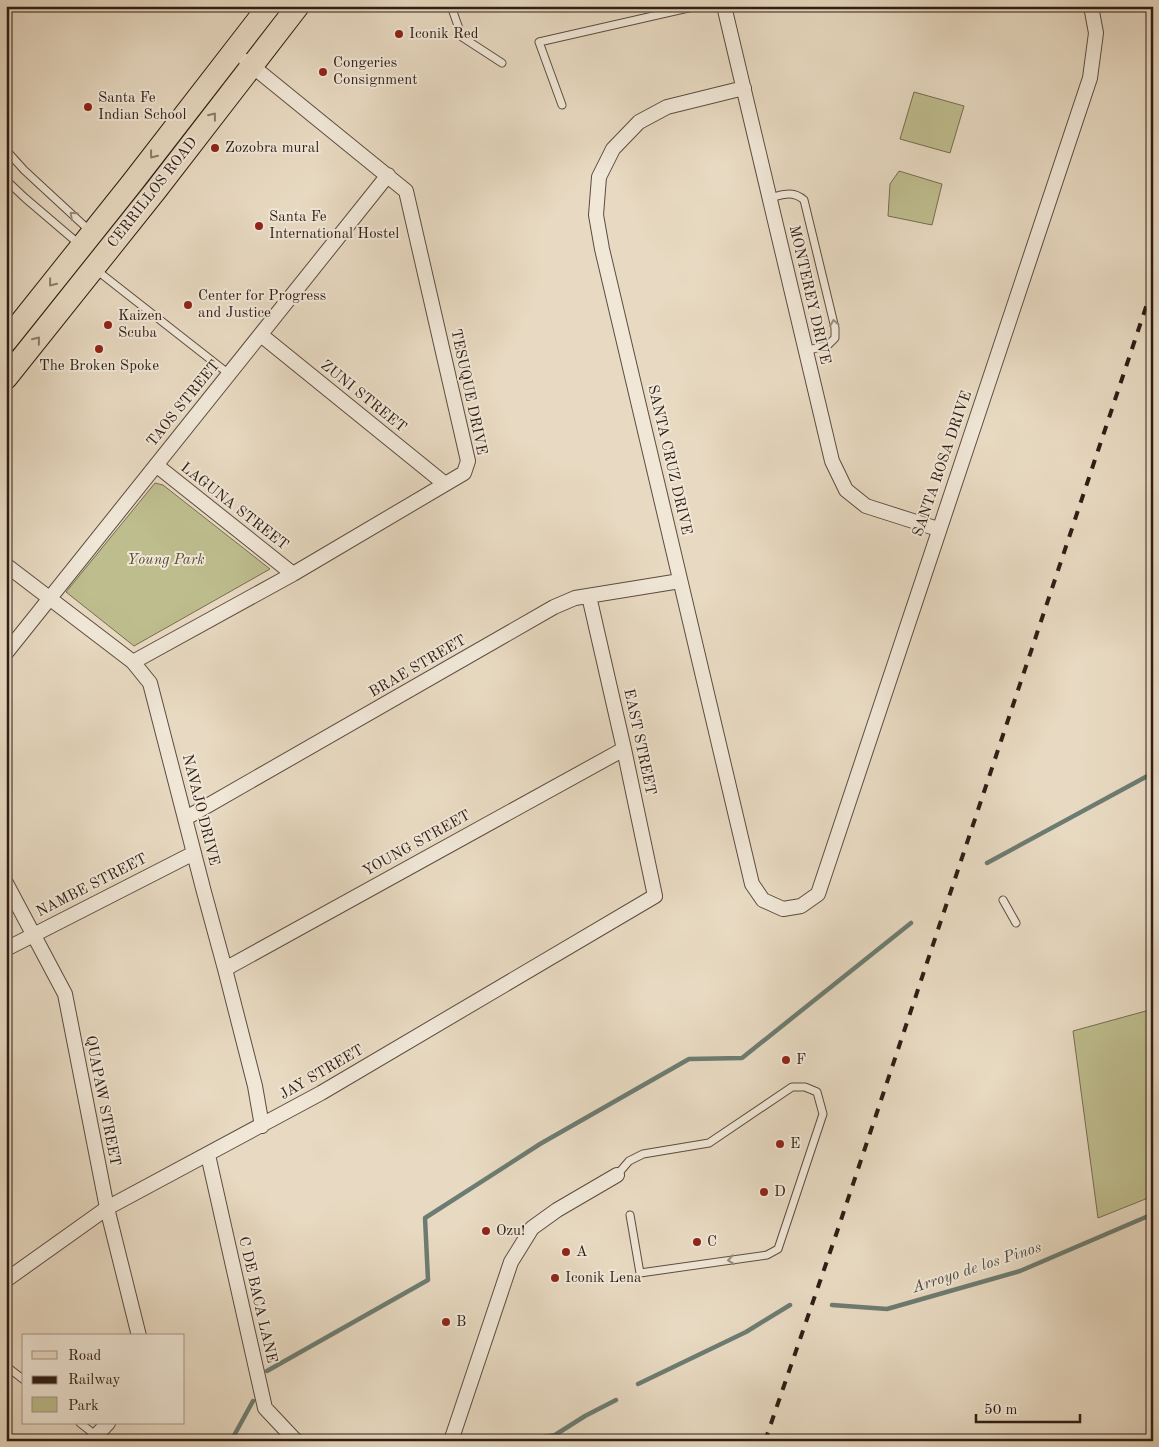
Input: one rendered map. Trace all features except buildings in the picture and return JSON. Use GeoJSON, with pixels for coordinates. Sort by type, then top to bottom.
{"type":"FeatureCollection","features":[{"type":"Feature","properties":{"kind":"main road","name":"CERRILLOS ROAD"},"geometry":{"type":"LineString","coordinates":[[6,378],[94,249],[234,52],[269,6]]}},
{"type":"Feature","properties":{"kind":"main road","name":"CERRILLOS ROAD"},"geometry":{"type":"LineString","coordinates":[[6,341],[94,249],[252,66],[298,6]]}},
{"type":"Feature","properties":{"kind":"street","name":"MONTEREY DRIVE"},"geometry":{"type":"LineString","coordinates":[[724,6],[832,461],[846,490],[866,506],[938,528]]}},
{"type":"Feature","properties":{"kind":"street","name":"SANTA ROSA DRIVE"},"geometry":{"type":"LineString","coordinates":[[783,909],[801,906],[818,894],[938,528],[1090,78],[1096,33],[1091,6]]}},
{"type":"Feature","properties":{"kind":"street","name":"TESUQUE DRIVE"},"geometry":{"type":"LineString","coordinates":[[133,662],[293,574],[464,473],[468,461],[406,191],[234,52]]}},
{"type":"Feature","properties":{"kind":"street","name":"SANTA CRUZ DRIVE"},"geometry":{"type":"LineString","coordinates":[[744,88],[667,107],[639,122],[613,150],[599,177],[596,215],[602,249],[752,884],[763,900],[783,909]]}},
{"type":"Feature","properties":{"kind":"street","name":"TAOS STREET"},"geometry":{"type":"LineString","coordinates":[[6,653],[388,175]]}},
{"type":"Feature","properties":{"kind":"street","name":"ZUNI STREET"},"geometry":{"type":"LineString","coordinates":[[261,334],[445,484]]}},
{"type":"Feature","properties":{"kind":"street","name":"LAGUNA STREET"},"geometry":{"type":"LineString","coordinates":[[156,465],[293,574]]}},
{"type":"Feature","properties":{"kind":"street","name":"NAVAJO DRIVE"},"geometry":{"type":"LineString","coordinates":[[6,565],[133,662],[150,683],[226,969],[255,1086],[262,1126]]}},
{"type":"Feature","properties":{"kind":"street","name":"BRAE STREET"},"geometry":{"type":"LineString","coordinates":[[186,818],[554,607],[575,598],[680,581]]}},
{"type":"Feature","properties":{"kind":"street","name":"EAST STREET"},"geometry":{"type":"LineString","coordinates":[[589,596],[655,896]]}},
{"type":"Feature","properties":{"kind":"street","name":"YOUNG STREET"},"geometry":{"type":"LineString","coordinates":[[226,969],[624,749]]}},
{"type":"Feature","properties":{"kind":"street","name":"NAMBE STREET"},"geometry":{"type":"LineString","coordinates":[[6,949],[194,853]]}},
{"type":"Feature","properties":{"kind":"street","name":"QUAPAW STREET"},"geometry":{"type":"LineString","coordinates":[[6,883],[65,994],[107,1208],[138,1334]]}},
{"type":"Feature","properties":{"kind":"street","name":"JAY STREET"},"geometry":{"type":"LineString","coordinates":[[6,1280],[107,1208],[321,1093],[655,896]]}},
{"type":"Feature","properties":{"kind":"street","name":"C DE BACA LANE"},"geometry":{"type":"LineString","coordinates":[[208,1155],[265,1408],[296,1441]]}},
{"type":"Feature","properties":{"kind":"street"},"geometry":{"type":"LineString","coordinates":[[451,1441],[511,1262],[532,1228],[557,1210],[617,1174]]}},
{"type":"Feature","properties":{"kind":"street"},"geometry":{"type":"LineString","coordinates":[[96,1439],[107,1424]]}},
{"type":"Feature","properties":{"kind":"lane"},"geometry":{"type":"LineString","coordinates":[[451,6],[462,37],[502,63]]}},
{"type":"Feature","properties":{"kind":"lane"},"geometry":{"type":"LineString","coordinates":[[562,105],[539,42],[696,6]]}},
{"type":"Feature","properties":{"kind":"lane"},"geometry":{"type":"LineString","coordinates":[[6,150],[94,249],[229,374]]}},
{"type":"Feature","properties":{"kind":"lane"},"geometry":{"type":"LineString","coordinates":[[6,180],[25,198],[94,249]]}},
{"type":"Feature","properties":{"kind":"lane"},"geometry":{"type":"LineString","coordinates":[[769,198],[797,194],[804,200],[833,318],[835,338],[828,345],[805,351]]}},
{"type":"Feature","properties":{"kind":"lane"},"geometry":{"type":"LineString","coordinates":[[1003,900],[1016,923]]}},
{"type":"Feature","properties":{"kind":"lane"},"geometry":{"type":"LineString","coordinates":[[617,1174],[629,1161],[643,1154],[710,1143],[792,1087],[805,1087],[817,1092],[823,1114],[778,1249],[767,1255],[640,1273],[630,1216]]}},
{"type":"Feature","properties":{"kind":"lane"},"geometry":{"type":"LineString","coordinates":[[6,1366],[22,1378]]}},
{"type":"Feature","properties":{"kind":"lane"},"geometry":{"type":"LineString","coordinates":[[81,1424],[96,1439]]}},
{"type":"Feature","properties":{"kind":"green space"},"geometry":{"type":"Polygon","coordinates":[[[914,92],[964,106],[950,153],[900,139],[914,92]]]}},
{"type":"Feature","properties":{"kind":"green space"},"geometry":{"type":"Polygon","coordinates":[[[899,171],[942,184],[932,225],[888,216],[890,184],[899,171]]]}},
{"type":"Feature","properties":{"kind":"green space","name":"Young Park"},"geometry":{"type":"Polygon","coordinates":[[[155,483],[163,485],[270,569],[134,646],[66,592],[155,483]]]}},
{"type":"Feature","properties":{"kind":"green space"},"geometry":{"type":"Polygon","coordinates":[[[1153,1009],[1153,1196],[1098,1218],[1073,1031],[1153,1009]]]}},
{"type":"Feature","properties":{"kind":"waterway"},"geometry":{"type":"LineString","coordinates":[[987,863],[1153,773]]}},
{"type":"Feature","properties":{"kind":"waterway"},"geometry":{"type":"LineString","coordinates":[[267,1371],[428,1280],[425,1218],[540,1144],[689,1059],[742,1058],[911,923]]}},
{"type":"Feature","properties":{"kind":"waterway","name":"Arroyo de los Pinos"},"geometry":{"type":"LineString","coordinates":[[832,1305],[887,1309],[1020,1271],[1153,1214]]}},
{"type":"Feature","properties":{"kind":"waterway","name":"Arroyo de los Pinos"},"geometry":{"type":"LineString","coordinates":[[638,1384],[746,1332],[790,1305]]}},
{"type":"Feature","properties":{"kind":"waterway","name":"Arroyo de los Pinos"},"geometry":{"type":"LineString","coordinates":[[522,1441],[555,1435],[585,1416],[616,1400]]}},
{"type":"Feature","properties":{"kind":"waterway"},"geometry":{"type":"LineString","coordinates":[[231,1441],[253,1401]]}},
{"type":"Feature","properties":{"kind":"railway"},"geometry":{"type":"LineString","coordinates":[[765,1441],[839,1226],[1153,286]]}},
{"type":"Feature","properties":{"kind":"place","name":"Iconik Red"},"geometry":{"type":"Point","coordinates":[399,34]}},
{"type":"Feature","properties":{"kind":"place","name":"Congeries Consignment"},"geometry":{"type":"Point","coordinates":[323,72]}},
{"type":"Feature","properties":{"kind":"place","name":"Santa Fe Indian School"},"geometry":{"type":"Point","coordinates":[88,107]}},
{"type":"Feature","properties":{"kind":"place","name":"Zozobra mural"},"geometry":{"type":"Point","coordinates":[215,148]}},
{"type":"Feature","properties":{"kind":"place","name":"Santa Fe International Hostel"},"geometry":{"type":"Point","coordinates":[259,226]}},
{"type":"Feature","properties":{"kind":"place","name":"Center for Progress and Justice"},"geometry":{"type":"Point","coordinates":[188,305]}},
{"type":"Feature","properties":{"kind":"place","name":"Kaizen Scuba"},"geometry":{"type":"Point","coordinates":[108,325]}},
{"type":"Feature","properties":{"kind":"place","name":"The Broken Spoke"},"geometry":{"type":"Point","coordinates":[99,349]}},
{"type":"Feature","properties":{"kind":"place","name":"F"},"geometry":{"type":"Point","coordinates":[786,1060]}},
{"type":"Feature","properties":{"kind":"place","name":"E"},"geometry":{"type":"Point","coordinates":[780,1144]}},
{"type":"Feature","properties":{"kind":"place","name":"D"},"geometry":{"type":"Point","coordinates":[764,1192]}},
{"type":"Feature","properties":{"kind":"place","name":"Ozu!"},"geometry":{"type":"Point","coordinates":[486,1231]}},
{"type":"Feature","properties":{"kind":"place","name":"C"},"geometry":{"type":"Point","coordinates":[697,1242]}},
{"type":"Feature","properties":{"kind":"place","name":"A"},"geometry":{"type":"Point","coordinates":[566,1252]}},
{"type":"Feature","properties":{"kind":"place","name":"Iconik Lena"},"geometry":{"type":"Point","coordinates":[555,1278]}},
{"type":"Feature","properties":{"kind":"place","name":"B"},"geometry":{"type":"Point","coordinates":[446,1322]}}]}
